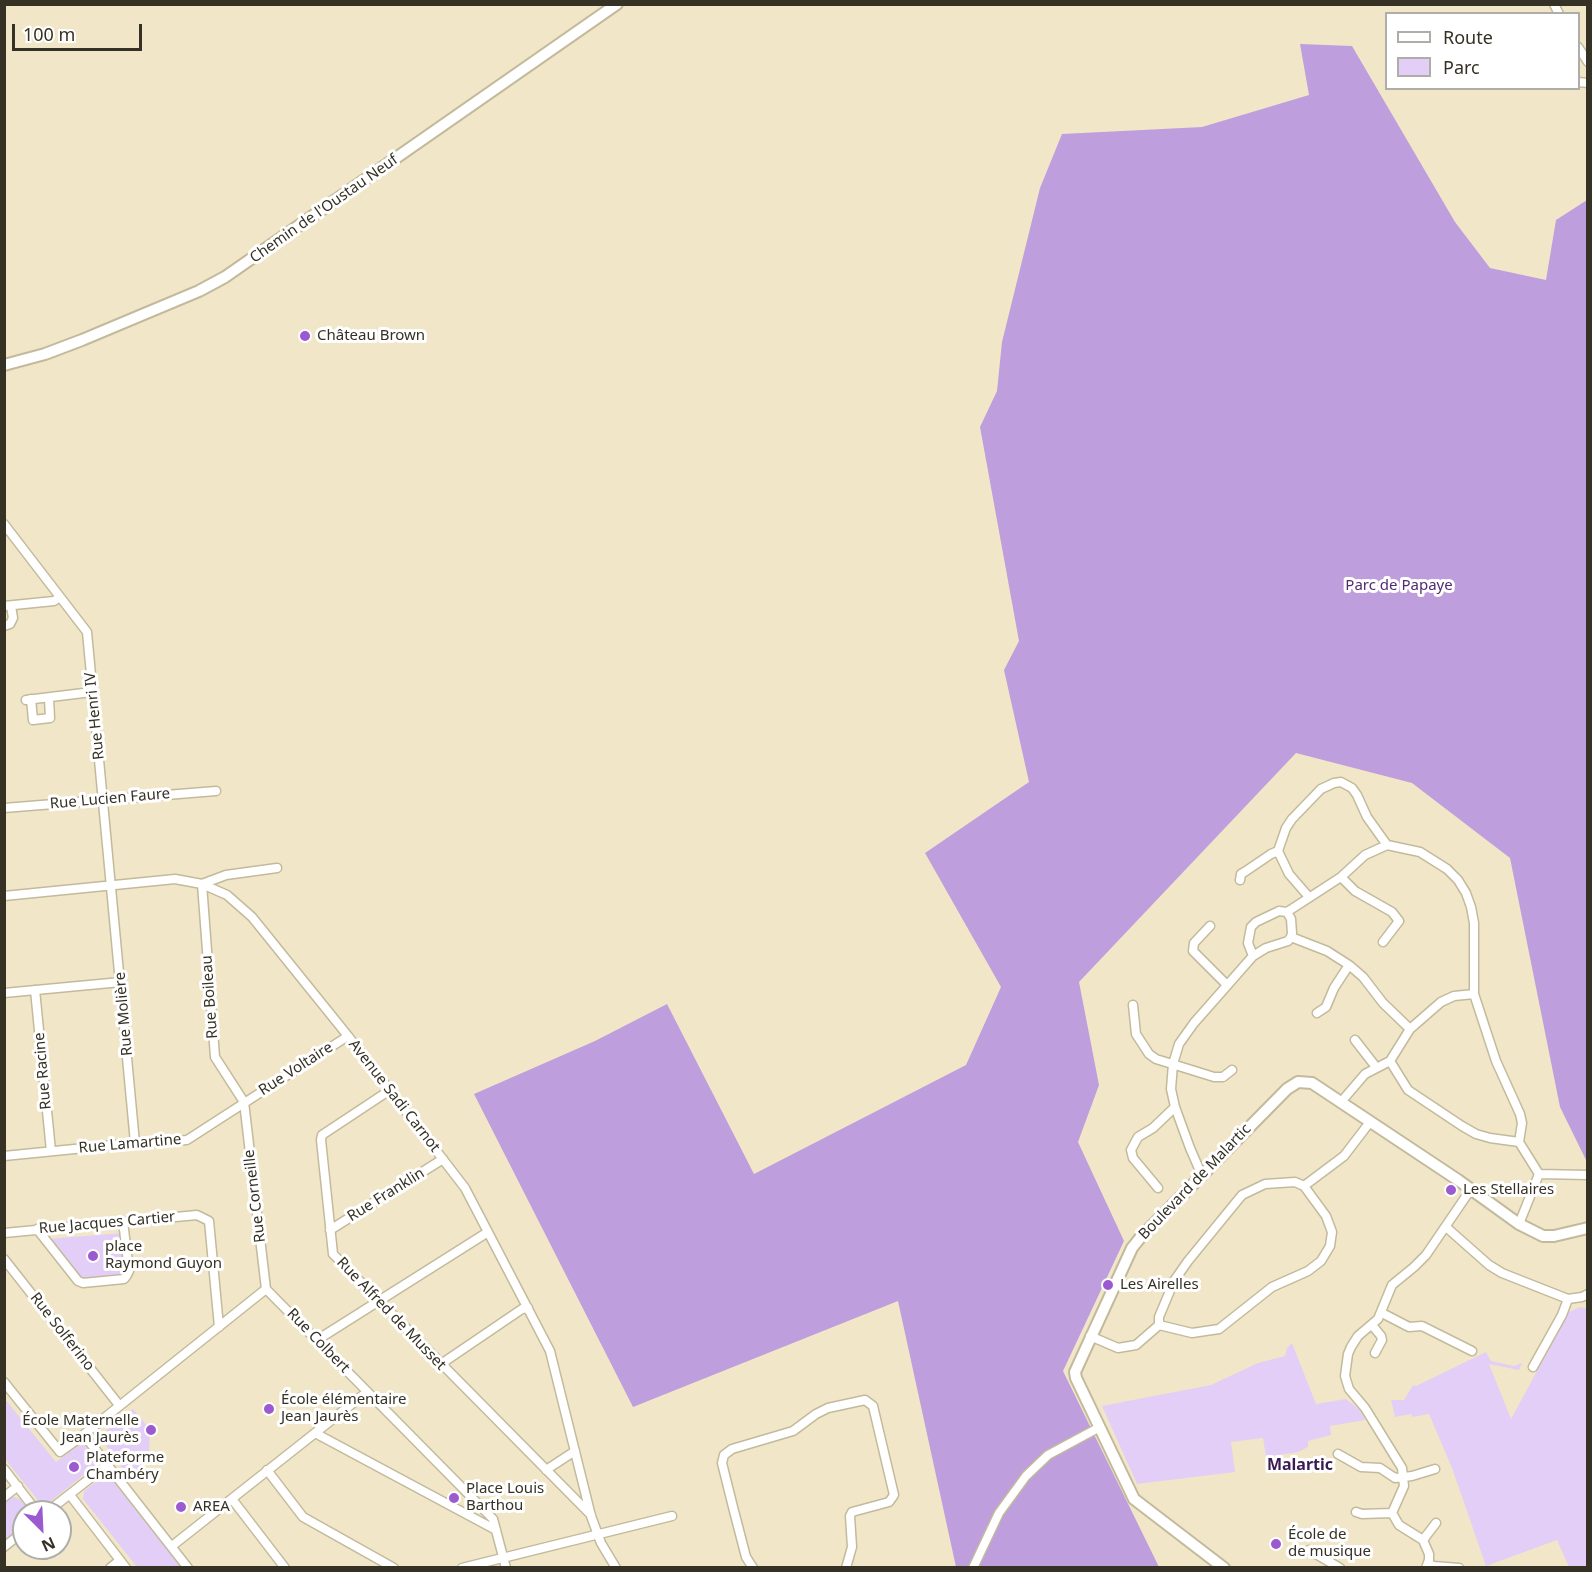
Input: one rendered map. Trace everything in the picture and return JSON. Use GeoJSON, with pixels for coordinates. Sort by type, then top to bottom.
{"type":"FeatureCollection","features":[{"type":"Feature","properties":{"kind":"street","name":"Chemin de l'Oustau Neuf"},"geometry":{"type":"LineString","coordinates":[[4,364],[45,354],[82,340],[199,291],[225,277],[617,4]]}},
{"type":"Feature","properties":{"kind":"street"},"geometry":{"type":"LineString","coordinates":[[4,524],[60,597],[54,601],[8,606],[13,618],[10,624],[4,626]]}},
{"type":"Feature","properties":{"kind":"street","name":"Rue Henri IV"},"geometry":{"type":"LineString","coordinates":[[60,597],[87,632],[112,886]]}},
{"type":"Feature","properties":{"kind":"street"},"geometry":{"type":"LineString","coordinates":[[49,698],[50,718],[33,720],[28,699],[92,692]]}},
{"type":"Feature","properties":{"kind":"street"},"geometry":{"type":"LineString","coordinates":[[1309,897],[1288,874],[1278,851],[1286,828],[1310,798],[1328,786],[1347,784],[1357,795],[1367,817],[1387,845]]}},
{"type":"Feature","properties":{"kind":"street","name":"Rue Lucien Faure"},"geometry":{"type":"LineString","coordinates":[[4,808],[216,791]]}},
{"type":"Feature","properties":{"kind":"street"},"geometry":{"type":"LineString","coordinates":[[1253,956],[1248,942],[1251,927],[1268,916],[1287,912],[1341,877],[1365,855],[1387,845],[1420,852],[1438,862],[1458,880],[1466,893],[1474,922],[1474,993],[1496,1061],[1520,1114],[1522,1124],[1519,1142],[1539,1174]]}},
{"type":"Feature","properties":{"kind":"street"},"geometry":{"type":"LineString","coordinates":[[1240,880],[1241,874],[1278,851]]}},
{"type":"Feature","properties":{"kind":"street"},"geometry":{"type":"LineString","coordinates":[[202,884],[226,875],[277,868]]}},
{"type":"Feature","properties":{"kind":"street"},"geometry":{"type":"LineString","coordinates":[[1341,877],[1355,891],[1392,912],[1399,921],[1383,942]]}},
{"type":"Feature","properties":{"kind":"street","name":"Avenue Sadi Carnot"},"geometry":{"type":"LineString","coordinates":[[4,896],[175,879],[202,884],[227,895],[252,917],[348,1036],[465,1188],[550,1351],[591,1516],[597,1534],[616,1568]]}},
{"type":"Feature","properties":{"kind":"street","name":"Rue Boileau"},"geometry":{"type":"LineString","coordinates":[[202,884],[215,1057],[244,1102]]}},
{"type":"Feature","properties":{"kind":"street","name":"Rue Molière"},"geometry":{"type":"LineString","coordinates":[[112,886],[135,1143]]}},
{"type":"Feature","properties":{"kind":"street"},"geometry":{"type":"LineString","coordinates":[[1203,1174],[1190,1148],[1171,1089],[1173,1064],[1179,1044],[1194,1023],[1253,956],[1291,937],[1293,933],[1291,919],[1287,912]]}},
{"type":"Feature","properties":{"kind":"street"},"geometry":{"type":"LineString","coordinates":[[1210,926],[1194,943],[1193,951],[1227,985]]}},
{"type":"Feature","properties":{"kind":"street"},"geometry":{"type":"LineString","coordinates":[[1291,937],[1327,951],[1348,965],[1363,977],[1383,1003],[1410,1029]]}},
{"type":"Feature","properties":{"kind":"street"},"geometry":{"type":"LineString","coordinates":[[1317,1013],[1326,1006],[1348,965]]}},
{"type":"Feature","properties":{"kind":"street"},"geometry":{"type":"LineString","coordinates":[[4,993],[121,981]]}},
{"type":"Feature","properties":{"kind":"street","name":"Rue Racine"},"geometry":{"type":"LineString","coordinates":[[35,990],[51,1151]]}},
{"type":"Feature","properties":{"kind":"street"},"geometry":{"type":"LineString","coordinates":[[1341,1102],[1358,1079],[1390,1061],[1410,1029],[1448,998],[1474,993]]}},
{"type":"Feature","properties":{"kind":"street"},"geometry":{"type":"LineString","coordinates":[[1133,1005],[1136,1034],[1149,1054],[1156,1059],[1214,1077],[1223,1077],[1232,1070]]}},
{"type":"Feature","properties":{"kind":"street","name":"Rue Voltaire"},"geometry":{"type":"LineString","coordinates":[[244,1102],[348,1036]]}},
{"type":"Feature","properties":{"kind":"street"},"geometry":{"type":"LineString","coordinates":[[1355,1040],[1376,1068]]}},
{"type":"Feature","properties":{"kind":"street"},"geometry":{"type":"LineString","coordinates":[[1390,1061],[1408,1090],[1462,1126],[1490,1138],[1519,1142]]}},
{"type":"Feature","properties":{"kind":"street","name":"Boulevard de Malartic"},"geometry":{"type":"LineString","coordinates":[[1224,1568],[1134,1499],[1075,1372],[1090,1336],[1136,1243],[1287,1089],[1298,1082],[1312,1083],[1520,1224],[1543,1236],[1554,1236],[1587,1228]]}},
{"type":"Feature","properties":{"kind":"street","name":"Rue Alfred de Musset"},"geometry":{"type":"LineString","coordinates":[[390,1090],[322,1135],[333,1254],[591,1516]]}},
{"type":"Feature","properties":{"kind":"street","name":"Rue Lamartine"},"geometry":{"type":"LineString","coordinates":[[4,1156],[187,1140],[244,1102]]}},
{"type":"Feature","properties":{"kind":"street","name":"Rue Corneille"},"geometry":{"type":"LineString","coordinates":[[244,1102],[266,1289]]}},
{"type":"Feature","properties":{"kind":"street"},"geometry":{"type":"LineString","coordinates":[[1158,1188],[1133,1158],[1131,1150],[1138,1137],[1153,1128],[1175,1107]]}},
{"type":"Feature","properties":{"kind":"street"},"geometry":{"type":"LineString","coordinates":[[1304,1186],[1344,1156],[1370,1122]]}},
{"type":"Feature","properties":{"kind":"street","name":"Rue Franklin"},"geometry":{"type":"LineString","coordinates":[[330,1230],[442,1159]]}},
{"type":"Feature","properties":{"kind":"street"},"geometry":{"type":"LineString","coordinates":[[1539,1174],[1587,1175]]}},
{"type":"Feature","properties":{"kind":"street"},"geometry":{"type":"LineString","coordinates":[[1520,1224],[1539,1174]]}},
{"type":"Feature","properties":{"kind":"street"},"geometry":{"type":"LineString","coordinates":[[1090,1336],[1109,1345],[1125,1348],[1136,1345],[1158,1325],[1174,1281],[1242,1195],[1265,1184],[1295,1182],[1304,1186],[1326,1216],[1332,1232],[1330,1246],[1321,1262],[1308,1271],[1272,1287],[1219,1329],[1192,1333],[1158,1325]]}},
{"type":"Feature","properties":{"kind":"street"},"geometry":{"type":"LineString","coordinates":[[1392,1513],[1401,1494],[1404,1476],[1402,1468],[1346,1382],[1348,1354],[1358,1336],[1382,1313],[1392,1285],[1426,1255],[1471,1189]]}},
{"type":"Feature","properties":{"kind":"street","name":"Rue Jacques Cartier"},"geometry":{"type":"LineString","coordinates":[[4,1233],[197,1215],[209,1221],[219,1327]]}},
{"type":"Feature","properties":{"kind":"street"},"geometry":{"type":"LineString","coordinates":[[37,1229],[78,1281],[83,1284],[124,1279],[128,1275],[123,1221]]}},
{"type":"Feature","properties":{"kind":"street"},"geometry":{"type":"LineString","coordinates":[[1446,1227],[1489,1265],[1502,1273],[1568,1299],[1587,1294]]}},
{"type":"Feature","properties":{"kind":"street"},"geometry":{"type":"LineString","coordinates":[[316,1340],[488,1232]]}},
{"type":"Feature","properties":{"kind":"street","name":"Rue Solferino"},"geometry":{"type":"LineString","coordinates":[[4,1259],[119,1405]]}},
{"type":"Feature","properties":{"kind":"street"},"geometry":{"type":"LineString","coordinates":[[4,1382],[60,1452],[266,1289]]}},
{"type":"Feature","properties":{"kind":"street","name":"Rue Colbert"},"geometry":{"type":"LineString","coordinates":[[266,1289],[493,1519],[506,1568]]}},
{"type":"Feature","properties":{"kind":"street"},"geometry":{"type":"LineString","coordinates":[[1533,1367],[1562,1315],[1568,1299]]}},
{"type":"Feature","properties":{"kind":"street"},"geometry":{"type":"LineString","coordinates":[[441,1364],[522,1309],[528,1308]]}},
{"type":"Feature","properties":{"kind":"street"},"geometry":{"type":"LineString","coordinates":[[1382,1313],[1408,1327],[1422,1326],[1472,1352]]}},
{"type":"Feature","properties":{"kind":"street"},"geometry":{"type":"LineString","coordinates":[[1371,1325],[1378,1331],[1382,1340],[1375,1353]]}},
{"type":"Feature","properties":{"kind":"street"},"geometry":{"type":"LineString","coordinates":[[172,1546],[367,1392]]}},
{"type":"Feature","properties":{"kind":"street"},"geometry":{"type":"LineString","coordinates":[[753,1568],[746,1557],[734,1511],[722,1463],[724,1455],[732,1449],[793,1431],[828,1408],[865,1400],[873,1406],[894,1495],[889,1502],[852,1512],[850,1516],[852,1547],[846,1568]]}},
{"type":"Feature","properties":{"kind":"street"},"geometry":{"type":"LineString","coordinates":[[973,1568],[999,1513],[1026,1476],[1040,1461],[1055,1450],[1100,1427]]}},
{"type":"Feature","properties":{"kind":"street"},"geometry":{"type":"LineString","coordinates":[[315,1433],[496,1530]]}},
{"type":"Feature","properties":{"kind":"street"},"geometry":{"type":"LineString","coordinates":[[84,1435],[188,1568]]}},
{"type":"Feature","properties":{"kind":"street"},"geometry":{"type":"LineString","coordinates":[[546,1470],[575,1452]]}},
{"type":"Feature","properties":{"kind":"street"},"geometry":{"type":"LineString","coordinates":[[1338,1455],[1361,1467],[1380,1468],[1395,1478],[1435,1469]]}},
{"type":"Feature","properties":{"kind":"street"},"geometry":{"type":"LineString","coordinates":[[63,1500],[107,1465]]}},
{"type":"Feature","properties":{"kind":"street"},"geometry":{"type":"LineString","coordinates":[[4,1469],[28,1500]]}},
{"type":"Feature","properties":{"kind":"street"},"geometry":{"type":"LineString","coordinates":[[267,1470],[303,1517],[394,1568]]}},
{"type":"Feature","properties":{"kind":"street"},"geometry":{"type":"LineString","coordinates":[[4,1497],[18,1486]]}},
{"type":"Feature","properties":{"kind":"street"},"geometry":{"type":"LineString","coordinates":[[70,1495],[126,1568]]}},
{"type":"Feature","properties":{"kind":"street"},"geometry":{"type":"LineString","coordinates":[[232,1499],[285,1568]]}},
{"type":"Feature","properties":{"kind":"street"},"geometry":{"type":"LineString","coordinates":[[1356,1512],[1362,1514],[1392,1513]]}},
{"type":"Feature","properties":{"kind":"street"},"geometry":{"type":"LineString","coordinates":[[1392,1513],[1399,1525],[1424,1540],[1429,1554],[1427,1566],[1459,1568]]}},
{"type":"Feature","properties":{"kind":"street"},"geometry":{"type":"LineString","coordinates":[[462,1568],[672,1516]]}},
{"type":"Feature","properties":{"kind":"street"},"geometry":{"type":"LineString","coordinates":[[1424,1540],[1436,1523]]}},
{"type":"Feature","properties":{"kind":"street"},"geometry":{"type":"LineString","coordinates":[[1309,1550],[1340,1568]]}},
{"type":"Feature","properties":{"kind":"street"},"geometry":{"type":"LineString","coordinates":[[110,1568],[120,1560]]}},
{"type":"Feature","properties":{"kind":"green space","name":"Parc de Papaye"},"geometry":{"type":"Polygon","coordinates":[[[1300,44],[1352,46],[1455,222],[1490,268],[1546,280],[1556,220],[1587,200],[1587,1159],[1560,1107],[1510,858],[1412,783],[1296,753],[1079,982],[1099,1085],[1078,1142],[1124,1241],[1063,1371],[1159,1567],[956,1567],[898,1301],[633,1407],[474,1094],[595,1041],[667,1004],[754,1174],[966,1065],[1001,987],[925,853],[1029,782],[1004,670],[1019,641],[980,427],[997,391],[1002,342],[1040,188],[1062,134],[1202,127],[1309,95],[1300,44]]]}},
{"type":"Feature","properties":{"kind":"green space","name":"place Raymond Guyon"},"geometry":{"type":"Polygon","coordinates":[[[123,1233],[125,1275],[83,1281],[48,1239],[123,1233]]]}},
{"type":"Feature","properties":{"kind":"green space"},"geometry":{"type":"Polygon","coordinates":[[[1580,1307],[1588,1309],[1587,1567],[1569,1567],[1557,1540],[1486,1566],[1452,1468],[1429,1414],[1395,1417],[1391,1400],[1404,1400],[1413,1385],[1416,1386],[1486,1352],[1491,1361],[1514,1366],[1522,1363],[1519,1370],[1489,1364],[1511,1419],[1569,1312],[1580,1307]]]}},
{"type":"Feature","properties":{"kind":"green space"},"geometry":{"type":"Polygon","coordinates":[[[1292,1343],[1316,1404],[1346,1399],[1359,1409],[1365,1420],[1330,1426],[1331,1435],[1308,1441],[1308,1447],[1298,1452],[1266,1457],[1263,1438],[1231,1442],[1235,1472],[1137,1484],[1102,1406],[1211,1385],[1258,1363],[1285,1356],[1287,1348],[1292,1343]]]}},
{"type":"Feature","properties":{"kind":"green space"},"geometry":{"type":"Polygon","coordinates":[[[4,1398],[56,1462],[78,1446],[84,1445],[96,1460],[95,1466],[52,1500],[38,1500],[5,1459],[4,1398]]]}},
{"type":"Feature","properties":{"kind":"green space"},"geometry":{"type":"Polygon","coordinates":[[[133,1409],[150,1429],[149,1454],[141,1469],[129,1476],[100,1436],[133,1409]]]}},
{"type":"Feature","properties":{"kind":"green space"},"geometry":{"type":"Polygon","coordinates":[[[109,1476],[181,1567],[137,1567],[83,1499],[84,1491],[102,1477],[109,1476]]]}},
{"type":"Feature","properties":{"kind":"green space"},"geometry":{"type":"Polygon","coordinates":[[[11,1496],[21,1500],[12,1500],[12,1535],[5,1541],[5,1502],[11,1496]]]}},
{"type":"Feature","properties":{"kind":"place","name":"Château Brown"},"geometry":{"type":"Point","coordinates":[305,336]}},
{"type":"Feature","properties":{"kind":"place","name":"Les Stellaires"},"geometry":{"type":"Point","coordinates":[1451,1190]}},
{"type":"Feature","properties":{"kind":"place","name":"place Raymond Guyon"},"geometry":{"type":"Point","coordinates":[93,1256]}},
{"type":"Feature","properties":{"kind":"place","name":"Les Airelles"},"geometry":{"type":"Point","coordinates":[1108,1285]}},
{"type":"Feature","properties":{"kind":"place","name":"École élémentaire Jean Jaurès"},"geometry":{"type":"Point","coordinates":[269,1409]}},
{"type":"Feature","properties":{"kind":"place","name":"École Maternelle Jean Jaurès"},"geometry":{"type":"Point","coordinates":[151,1430]}},
{"type":"Feature","properties":{"kind":"place","name":"Plateforme Chambéry"},"geometry":{"type":"Point","coordinates":[74,1467]}},
{"type":"Feature","properties":{"kind":"place","name":"Place Louis Barthou"},"geometry":{"type":"Point","coordinates":[454,1498]}},
{"type":"Feature","properties":{"kind":"place","name":"AREA"},"geometry":{"type":"Point","coordinates":[181,1507]}},
{"type":"Feature","properties":{"kind":"place","name":"École de de musique"},"geometry":{"type":"Point","coordinates":[1276,1544]}},
{"type":"Feature","properties":{"kind":"district","name":"Malartic"},"geometry":{"type":"Point","coordinates":[1300,1465]}}]}
